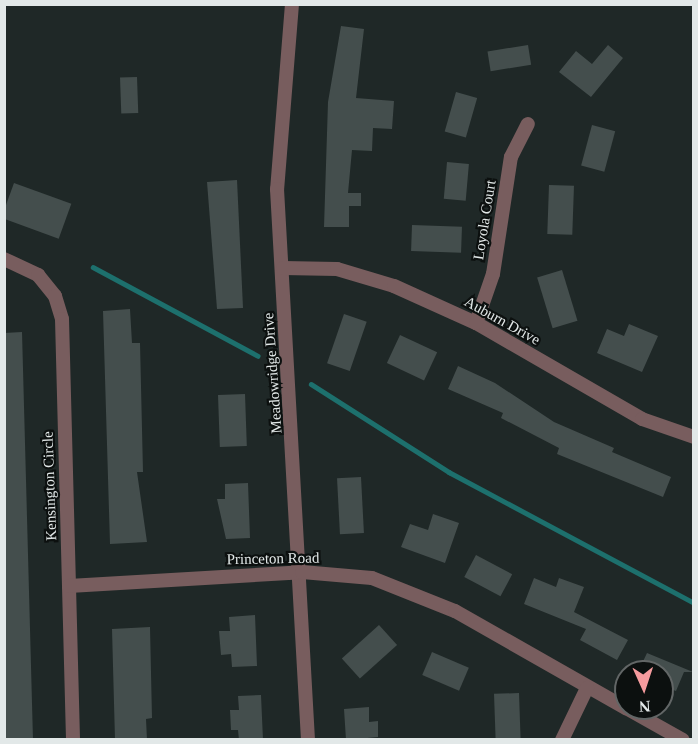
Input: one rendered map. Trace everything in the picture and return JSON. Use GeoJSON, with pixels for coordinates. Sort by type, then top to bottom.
{"type":"FeatureCollection","features":[{"type":"Feature","properties":{"kind":"street","name":"Meadowridge Drive"},"geometry":{"type":"LineString","coordinates":[[292,4],[277,189],[302,572],[308,740]]}},
{"type":"Feature","properties":{"kind":"street","name":"Loyola Court"},"geometry":{"type":"LineString","coordinates":[[476,323],[493,274],[511,157],[528,124]]}},
{"type":"Feature","properties":{"kind":"street","name":"Kensington Circle"},"geometry":{"type":"LineString","coordinates":[[4,259],[38,275],[55,296],[62,319],[73,740]]}},
{"type":"Feature","properties":{"kind":"street","name":"Auburn Drive"},"geometry":{"type":"LineString","coordinates":[[283,268],[337,269],[394,286],[476,323],[642,419],[693,437]]}},
{"type":"Feature","properties":{"kind":"street","name":"Princeton Road"},"geometry":{"type":"LineString","coordinates":[[69,586],[302,572],[372,578],[416,592],[614,702]]}},
{"type":"Feature","properties":{"kind":"street"},"geometry":{"type":"LineString","coordinates":[[562,740],[587,688]]}},
{"type":"Feature","properties":{"kind":"street","name":"Princeton Road"},"geometry":{"type":"LineString","coordinates":[[647,720],[683,740]]}},
{"type":"Feature","properties":{"kind":"building"},"geometry":{"type":"Polygon","coordinates":[[[341,26],[364,29],[356,98],[394,101],[392,129],[373,128],[372,151],[352,150],[348,193],[361,193],[361,206],[349,206],[349,227],[324,227],[328,102],[341,26]]]}},
{"type":"Feature","properties":{"kind":"building"},"geometry":{"type":"Polygon","coordinates":[[[528,45],[531,65],[491,71],[488,51],[528,45]]]}},
{"type":"Feature","properties":{"kind":"building"},"geometry":{"type":"Polygon","coordinates":[[[608,45],[623,58],[591,97],[559,72],[576,51],[592,64],[608,45]]]}},
{"type":"Feature","properties":{"kind":"building"},"geometry":{"type":"Polygon","coordinates":[[[137,77],[138,113],[121,114],[120,78],[137,77]]]}},
{"type":"Feature","properties":{"kind":"building"},"geometry":{"type":"Polygon","coordinates":[[[456,92],[477,98],[466,137],[445,131],[456,92]]]}},
{"type":"Feature","properties":{"kind":"building"},"geometry":{"type":"Polygon","coordinates":[[[592,125],[615,131],[604,172],[581,166],[592,125]]]}},
{"type":"Feature","properties":{"kind":"building"},"geometry":{"type":"Polygon","coordinates":[[[447,162],[469,164],[466,201],[444,199],[447,162]]]}},
{"type":"Feature","properties":{"kind":"building"},"geometry":{"type":"Polygon","coordinates":[[[237,180],[243,308],[217,309],[207,182],[237,180]]]}},
{"type":"Feature","properties":{"kind":"building"},"geometry":{"type":"Polygon","coordinates":[[[14,183],[71,204],[59,239],[4,219],[4,210],[14,183]]]}},
{"type":"Feature","properties":{"kind":"building"},"geometry":{"type":"Polygon","coordinates":[[[549,185],[574,186],[572,235],[547,234],[549,185]]]}},
{"type":"Feature","properties":{"kind":"building"},"geometry":{"type":"Polygon","coordinates":[[[412,225],[462,227],[461,253],[411,251],[412,225]]]}},
{"type":"Feature","properties":{"kind":"building"},"geometry":{"type":"Polygon","coordinates":[[[562,270],[577,321],[553,328],[537,278],[562,270]]]}},
{"type":"Feature","properties":{"kind":"building"},"geometry":{"type":"Polygon","coordinates":[[[130,309],[132,343],[140,343],[143,472],[137,472],[147,542],[110,544],[103,311],[130,309]]]}},
{"type":"Feature","properties":{"kind":"building"},"geometry":{"type":"Polygon","coordinates":[[[344,314],[367,322],[350,371],[327,363],[344,314]]]}},
{"type":"Feature","properties":{"kind":"building"},"geometry":{"type":"Polygon","coordinates":[[[629,324],[658,336],[642,372],[597,353],[607,329],[624,336],[629,324]]]}},
{"type":"Feature","properties":{"kind":"building"},"geometry":{"type":"Polygon","coordinates":[[[22,332],[33,740],[4,740],[4,333],[22,332]]]}},
{"type":"Feature","properties":{"kind":"building"},"geometry":{"type":"Polygon","coordinates":[[[400,335],[437,352],[424,380],[387,363],[400,335]]]}},
{"type":"Feature","properties":{"kind":"building"},"geometry":{"type":"Polygon","coordinates":[[[458,366],[495,383],[554,422],[614,448],[612,452],[671,477],[663,497],[557,454],[559,448],[501,418],[503,413],[448,389],[458,366]]]}},
{"type":"Feature","properties":{"kind":"building"},"geometry":{"type":"Polygon","coordinates":[[[245,394],[247,446],[220,447],[218,395],[245,394]]]}},
{"type":"Feature","properties":{"kind":"building"},"geometry":{"type":"Polygon","coordinates":[[[361,477],[364,533],[340,534],[337,478],[361,477]]]}},
{"type":"Feature","properties":{"kind":"building"},"geometry":{"type":"Polygon","coordinates":[[[248,483],[250,538],[226,539],[217,499],[225,499],[225,484],[248,483]]]}},
{"type":"Feature","properties":{"kind":"building"},"geometry":{"type":"Polygon","coordinates":[[[433,514],[459,523],[445,563],[401,547],[410,524],[428,530],[433,514]]]}},
{"type":"Feature","properties":{"kind":"building"},"geometry":{"type":"Polygon","coordinates":[[[476,555],[512,574],[500,596],[464,577],[476,555]]]}},
{"type":"Feature","properties":{"kind":"building"},"geometry":{"type":"Polygon","coordinates":[[[534,578],[556,587],[559,578],[584,587],[574,612],[628,640],[617,660],[580,640],[586,629],[524,604],[534,578]]]}},
{"type":"Feature","properties":{"kind":"building"},"geometry":{"type":"Polygon","coordinates":[[[255,615],[257,666],[232,667],[231,654],[221,655],[219,631],[230,631],[229,617],[255,615]]]}},
{"type":"Feature","properties":{"kind":"building"},"geometry":{"type":"Polygon","coordinates":[[[379,625],[397,645],[360,679],[342,658],[379,625]]]}},
{"type":"Feature","properties":{"kind":"building"},"geometry":{"type":"Polygon","coordinates":[[[150,627],[152,718],[146,719],[147,740],[115,740],[112,629],[150,627]]]}},
{"type":"Feature","properties":{"kind":"building"},"geometry":{"type":"Polygon","coordinates":[[[432,652],[469,668],[459,691],[422,675],[432,652]]]}},
{"type":"Feature","properties":{"kind":"building"},"geometry":{"type":"Polygon","coordinates":[[[647,653],[664,660],[644,660],[647,653]]]}},
{"type":"Feature","properties":{"kind":"building"},"geometry":{"type":"Polygon","coordinates":[[[674,664],[693,672],[684,672],[676,691],[674,690],[674,664]]]}},
{"type":"Feature","properties":{"kind":"building"},"geometry":{"type":"Polygon","coordinates":[[[519,693],[521,740],[496,740],[494,694],[519,693]]]}},
{"type":"Feature","properties":{"kind":"building"},"geometry":{"type":"Polygon","coordinates":[[[261,695],[263,740],[239,740],[238,730],[231,730],[230,710],[239,710],[238,696],[261,695]]]}},
{"type":"Feature","properties":{"kind":"building"},"geometry":{"type":"Polygon","coordinates":[[[369,707],[369,722],[378,721],[378,737],[346,740],[344,709],[369,707]]]}},
{"type":"Feature","properties":{"kind":"waterway"},"geometry":{"type":"LineString","coordinates":[[93,267],[258,356]]}},
{"type":"Feature","properties":{"kind":"waterway"},"geometry":{"type":"LineString","coordinates":[[311,384],[449,472],[694,603]]}}]}
